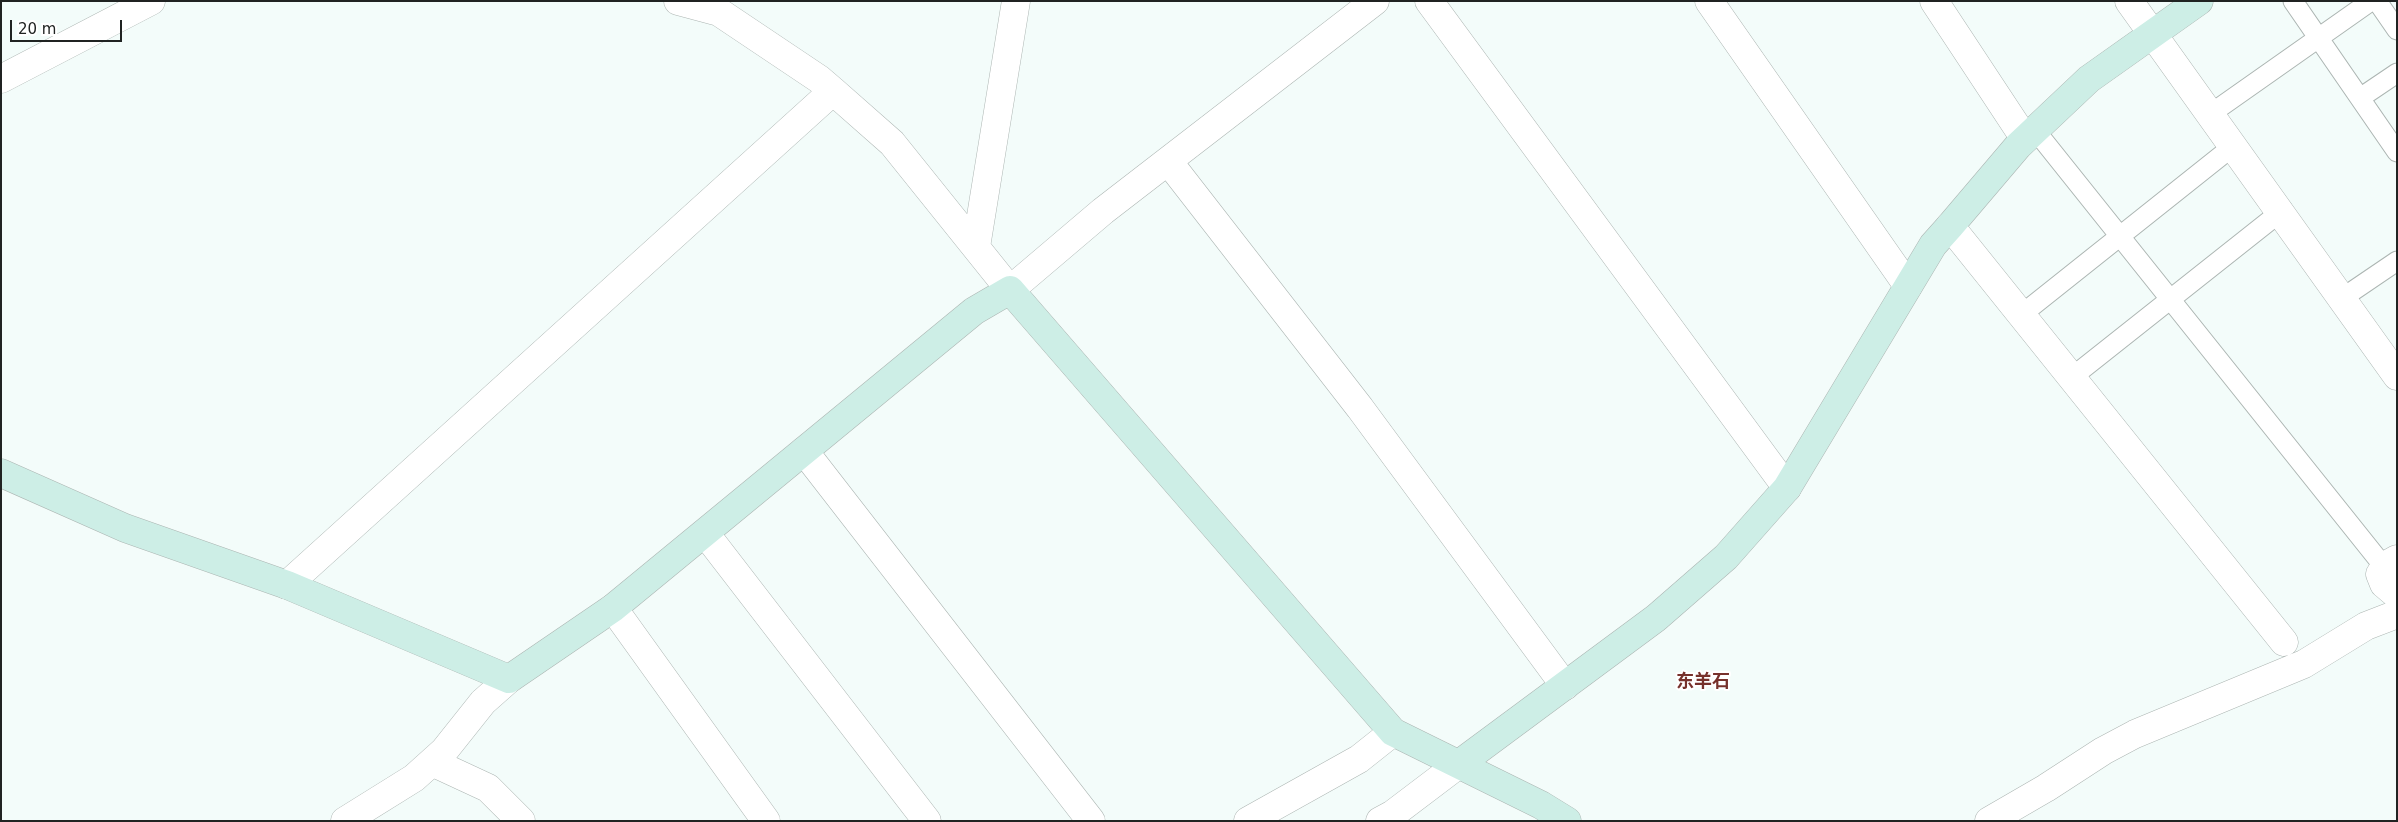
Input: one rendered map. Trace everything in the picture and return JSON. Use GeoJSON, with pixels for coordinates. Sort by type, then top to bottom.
{"type":"FeatureCollection","features":[{"type":"Feature","properties":{"kind":"street"},"geometry":{"type":"LineString","coordinates":[[1,79],[151,1]]}},
{"type":"Feature","properties":{"kind":"street"},"geometry":{"type":"LineString","coordinates":[[678,1],[719,12],[819,79],[892,143],[1010,290],[1393,732],[1541,805],[1567,821]]}},
{"type":"Feature","properties":{"kind":"street"},"geometry":{"type":"LineString","coordinates":[[976,247],[1016,1]]}},
{"type":"Feature","properties":{"kind":"street"},"geometry":{"type":"LineString","coordinates":[[345,821],[414,778],[444,751],[483,702],[509,679],[613,608],[974,311],[1010,290],[1103,211],[1375,1]]}},
{"type":"Feature","properties":{"kind":"street"},"geometry":{"type":"LineString","coordinates":[[1429,1],[1787,488]]}},
{"type":"Feature","properties":{"kind":"street"},"geometry":{"type":"LineString","coordinates":[[1709,1],[1908,286]]}},
{"type":"Feature","properties":{"kind":"street"},"geometry":{"type":"LineString","coordinates":[[1934,1],[2030,135]]}},
{"type":"Feature","properties":{"kind":"street"},"geometry":{"type":"LineString","coordinates":[[2129,1],[2232,147],[2281,211],[2341,299],[2395,371]]}},
{"type":"Feature","properties":{"kind":"street"},"geometry":{"type":"LineString","coordinates":[[1380,821],[1393,814],[1656,618],[1726,557],[1787,488],[1908,286],[1934,245],[1950,226],[2030,135],[2089,79],[2199,1]]}},
{"type":"Feature","properties":{"kind":"street"},"geometry":{"type":"LineString","coordinates":[[287,585],[833,91]]}},
{"type":"Feature","properties":{"kind":"street"},"geometry":{"type":"LineString","coordinates":[[1168,161],[1360,408],[1565,686]]}},
{"type":"Feature","properties":{"kind":"street"},"geometry":{"type":"LineString","coordinates":[[1950,226],[2284,642]]}},
{"type":"Feature","properties":{"kind":"street"},"geometry":{"type":"LineString","coordinates":[[804,451],[1091,821]]}},
{"type":"Feature","properties":{"kind":"street"},"geometry":{"type":"LineString","coordinates":[[1,473],[125,528],[287,585],[509,679]]}},
{"type":"Feature","properties":{"kind":"street"},"geometry":{"type":"LineString","coordinates":[[705,533],[927,821]]}},
{"type":"Feature","properties":{"kind":"street"},"geometry":{"type":"LineString","coordinates":[[2391,563],[2380,574],[2384,584],[2397,595]]}},
{"type":"Feature","properties":{"kind":"street"},"geometry":{"type":"LineString","coordinates":[[613,608],[766,821]]}},
{"type":"Feature","properties":{"kind":"street"},"geometry":{"type":"LineString","coordinates":[[1989,821],[2046,788],[2103,751],[2135,734],[2304,664],[2366,626],[2397,614]]}},
{"type":"Feature","properties":{"kind":"street"},"geometry":{"type":"LineString","coordinates":[[1248,821],[1359,759],[1393,732]]}},
{"type":"Feature","properties":{"kind":"street"},"geometry":{"type":"LineString","coordinates":[[432,762],[488,788],[521,821]]}},
{"type":"Feature","properties":{"kind":"lane"},"geometry":{"type":"LineString","coordinates":[[2293,1],[2397,152]]}},
{"type":"Feature","properties":{"kind":"lane"},"geometry":{"type":"LineString","coordinates":[[2209,115],[2371,1]]}},
{"type":"Feature","properties":{"kind":"lane"},"geometry":{"type":"LineString","coordinates":[[2377,1],[2397,30]]}},
{"type":"Feature","properties":{"kind":"lane"},"geometry":{"type":"LineString","coordinates":[[2360,98],[2397,73]]}},
{"type":"Feature","properties":{"kind":"lane"},"geometry":{"type":"LineString","coordinates":[[2030,135],[2120,236],[2170,299],[2391,563]]}},
{"type":"Feature","properties":{"kind":"lane"},"geometry":{"type":"LineString","coordinates":[[2021,315],[2232,147]]}},
{"type":"Feature","properties":{"kind":"lane"},"geometry":{"type":"LineString","coordinates":[[2071,378],[2281,211]]}},
{"type":"Feature","properties":{"kind":"lane"},"geometry":{"type":"LineString","coordinates":[[2341,299],[2397,261]]}},
{"type":"Feature","properties":{"kind":"district","name":"东羊石"},"geometry":{"type":"Point","coordinates":[1703,682]}}]}
